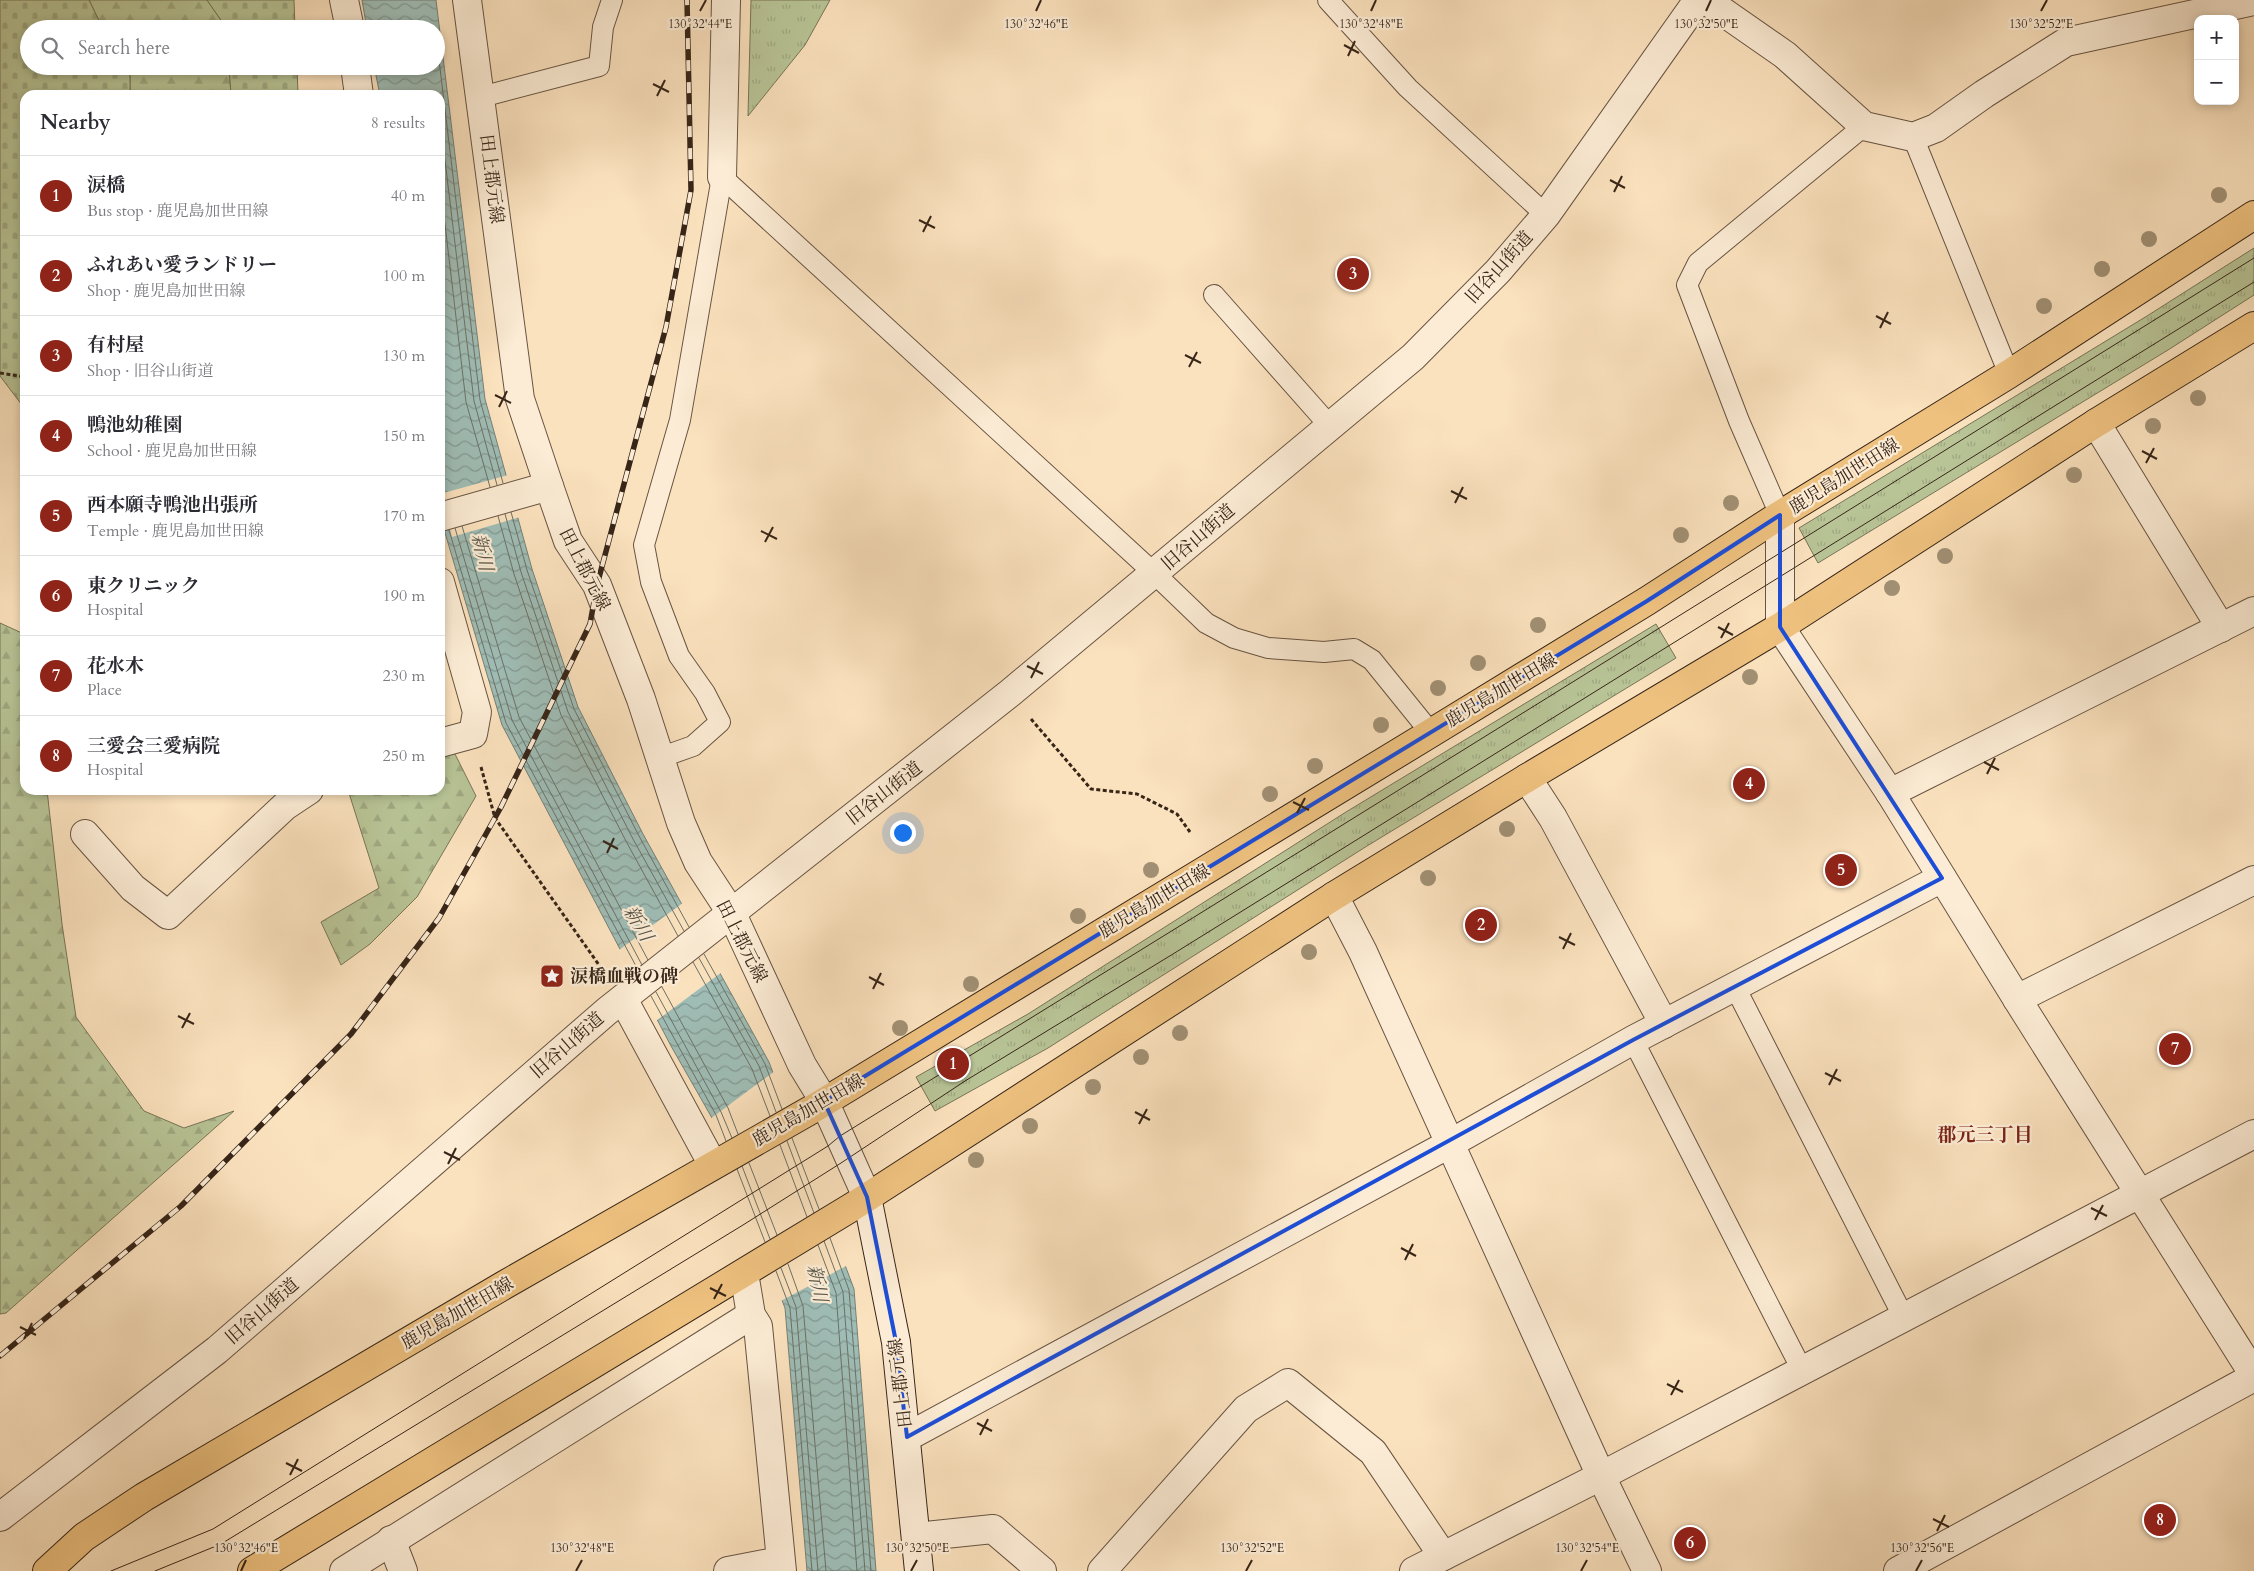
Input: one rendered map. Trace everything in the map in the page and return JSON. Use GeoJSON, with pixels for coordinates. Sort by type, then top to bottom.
{"type":"FeatureCollection","features":[{"type":"Feature","properties":{"kind":"main road","name":"鹿児島加世田線"},"geometry":{"type":"LineString","coordinates":[[47,1571],[84,1537],[144,1497],[506,1284],[820,1104],[1431,733],[1660,593],[1780,514],[2009,374],[2254,215]]}},
{"type":"Feature","properties":{"kind":"main road"},"geometry":{"type":"LineString","coordinates":[[252,1571],[940,1152],[1334,896],[1780,627],[2096,423],[2254,326]]}},
{"type":"Feature","properties":{"kind":"street"},"geometry":{"type":"LineString","coordinates":[[344,0],[348,20]]}},
{"type":"Feature","properties":{"kind":"street","name":"田上郡元線"},"geometry":{"type":"LineString","coordinates":[[467,0],[520,400],[568,541],[597,584],[641,699],[681,823],[698,862],[732,914],[820,1104],[859,1202],[896,1342],[918,1571]]}},
{"type":"Feature","properties":{"kind":"street"},"geometry":{"type":"LineString","coordinates":[[722,177],[726,0]]}},
{"type":"Feature","properties":{"kind":"street","name":"旧谷山街道"},"geometry":{"type":"LineString","coordinates":[[0,1517],[217,1350],[356,1227],[623,999],[1010,693],[1413,357],[1498,271],[1546,215],[1698,0]]}},
{"type":"Feature","properties":{"kind":"street"},"geometry":{"type":"LineString","coordinates":[[1706,0],[1785,55],[1864,126],[1913,138],[1936,128],[1984,94],[2066,42],[2254,1]]}},
{"type":"Feature","properties":{"kind":"street"},"geometry":{"type":"LineString","coordinates":[[356,75],[358,90]]}},
{"type":"Feature","properties":{"kind":"street"},"geometry":{"type":"LineString","coordinates":[[2096,423],[2221,628]]}},
{"type":"Feature","properties":{"kind":"street"},"geometry":{"type":"LineString","coordinates":[[445,516],[549,486]]}},
{"type":"Feature","properties":{"kind":"street"},"geometry":{"type":"LineString","coordinates":[[1780,514],[1780,627],[1890,793],[2254,1376],[1898,1571]]}},
{"type":"Feature","properties":{"kind":"street"},"geometry":{"type":"LineString","coordinates":[[445,600],[477,712],[473,734],[445,742]]}},
{"type":"Feature","properties":{"kind":"street"},"geometry":{"type":"LineString","coordinates":[[1890,793],[2254,611]]}},
{"type":"Feature","properties":{"kind":"street"},"geometry":{"type":"LineString","coordinates":[[1527,778],[1552,818],[1664,1024]]}},
{"type":"Feature","properties":{"kind":"street"},"geometry":{"type":"LineString","coordinates":[[85,834],[133,888],[168,915],[285,806],[302,795]]}},
{"type":"Feature","properties":{"kind":"street"},"geometry":{"type":"LineString","coordinates":[[906,1438],[1451,1143],[1633,1040],[1942,878]]}},
{"type":"Feature","properties":{"kind":"street"},"geometry":{"type":"LineString","coordinates":[[2017,999],[2254,880]]}},
{"type":"Feature","properties":{"kind":"street"},"geometry":{"type":"LineString","coordinates":[[1334,896],[1363,952],[1601,1476],[1647,1571]]}},
{"type":"Feature","properties":{"kind":"street"},"geometry":{"type":"LineString","coordinates":[[623,999],[719,1162]]}},
{"type":"Feature","properties":{"kind":"street"},"geometry":{"type":"LineString","coordinates":[[1414,1571],[1601,1476],[1903,1316],[2254,1134]]}},
{"type":"Feature","properties":{"kind":"street"},"geometry":{"type":"LineString","coordinates":[[728,1571],[781,1566],[758,1326],[750,1315],[753,1267]]}},
{"type":"Feature","properties":{"kind":"street"},"geometry":{"type":"LineString","coordinates":[[344,1571],[750,1315]]}},
{"type":"Feature","properties":{"kind":"street"},"geometry":{"type":"LineString","coordinates":[[1102,1571],[1246,1409],[1288,1383],[1373,1452],[1443,1556]]}},
{"type":"Feature","properties":{"kind":"street"},"geometry":{"type":"LineString","coordinates":[[916,1537],[992,1529],[1042,1571]]}},
{"type":"Feature","properties":{"kind":"street"},"geometry":{"type":"LineString","coordinates":[[391,1540],[403,1571]]}},
{"type":"Feature","properties":{"kind":"lane"},"geometry":{"type":"LineString","coordinates":[[481,97],[598,66],[603,27],[612,0]]}},
{"type":"Feature","properties":{"kind":"lane"},"geometry":{"type":"LineString","coordinates":[[1328,0],[1408,88],[1546,215]]}},
{"type":"Feature","properties":{"kind":"lane"},"geometry":{"type":"LineString","coordinates":[[1780,514],[1739,421],[1688,285],[1698,263],[1864,126]]}},
{"type":"Feature","properties":{"kind":"lane"},"geometry":{"type":"LineString","coordinates":[[1913,138],[2009,374]]}},
{"type":"Feature","properties":{"kind":"lane"},"geometry":{"type":"LineString","coordinates":[[722,177],[1206,623],[1234,638],[1268,648],[1324,652],[1354,649],[1372,660],[1431,733]]}},
{"type":"Feature","properties":{"kind":"lane"},"geometry":{"type":"LineString","coordinates":[[659,758],[693,746],[720,722],[705,693],[679,656],[651,582],[644,545],[680,420],[722,177]]}},
{"type":"Feature","properties":{"kind":"lane"},"geometry":{"type":"LineString","coordinates":[[1214,295],[1330,425]]}},
{"type":"Feature","properties":{"kind":"lane"},"geometry":{"type":"LineString","coordinates":[[1735,986],[1903,1316]]}},
{"type":"Feature","properties":{"kind":"lane"},"geometry":{"type":"LineString","coordinates":[[1633,1040],[1802,1370]]}},
{"type":"Feature","properties":{"kind":"path"},"geometry":{"type":"LineString","coordinates":[[0,373],[20,377]]}},
{"type":"Feature","properties":{"kind":"path"},"geometry":{"type":"LineString","coordinates":[[1010,693],[1090,789],[1137,794],[1177,814],[1190,832]]}},
{"type":"Feature","properties":{"kind":"path"},"geometry":{"type":"LineString","coordinates":[[473,734],[495,818],[623,999]]}},
{"type":"Feature","properties":{"kind":"highlighted area"},"geometry":{"type":"Polygon","coordinates":[[[1780,515],[1780,627],[1942,878],[1633,1040],[907,1437],[896,1342],[867,1197],[824,1101],[1647,601],[1780,515]]]}},
{"type":"Feature","properties":{"kind":"green space"},"geometry":{"type":"Polygon","coordinates":[[[0,0],[89,0],[99,20],[20,20],[20,75],[129,75],[130,90],[20,90],[20,402],[0,376],[0,0]]]}},
{"type":"Feature","properties":{"kind":"green space"},"geometry":{"type":"Polygon","coordinates":[[[89,0],[207,0],[221,20],[99,20],[89,0]]]}},
{"type":"Feature","properties":{"kind":"green space"},"geometry":{"type":"Polygon","coordinates":[[[207,0],[294,0],[295,20],[221,20],[207,0]]]}},
{"type":"Feature","properties":{"kind":"green space"},"geometry":{"type":"Polygon","coordinates":[[[751,0],[830,0],[805,45],[748,116],[751,0]]]}},
{"type":"Feature","properties":{"kind":"green space"},"geometry":{"type":"Polygon","coordinates":[[[230,75],[231,90],[130,90],[130,76],[230,75]]]}},
{"type":"Feature","properties":{"kind":"green space"},"geometry":{"type":"Polygon","coordinates":[[[230,75],[297,75],[298,90],[231,90],[230,75]]]}},
{"type":"Feature","properties":{"kind":"green space"},"geometry":{"type":"Polygon","coordinates":[[[2254,248],[2254,295],[2168,350],[1818,563],[1799,528],[2147,316],[2254,248]]]}},
{"type":"Feature","properties":{"kind":"green space"},"geometry":{"type":"Polygon","coordinates":[[[0,623],[20,632],[20,795],[48,795],[62,924],[76,1017],[144,1111],[184,1128],[234,1111],[6,1313],[0,1314],[0,623]]]}},
{"type":"Feature","properties":{"kind":"green space"},"geometry":{"type":"Polygon","coordinates":[[[1656,624],[1676,658],[1367,846],[1048,1048],[935,1111],[916,1077],[1028,1014],[1346,812],[1656,624]]]}},
{"type":"Feature","properties":{"kind":"green space"},"geometry":{"type":"Polygon","coordinates":[[[453,750],[476,796],[417,897],[370,944],[341,965],[321,922],[379,888],[350,795],[445,795],[445,752],[453,750]]]}},
{"type":"Feature","properties":{"kind":"water"},"geometry":{"type":"Polygon","coordinates":[[[362,0],[436,0],[438,20],[365,20],[362,0]]]}},
{"type":"Feature","properties":{"kind":"water","name":"新川"},"geometry":{"type":"Polygon","coordinates":[[[445,73],[485,399],[532,569],[578,707],[643,834],[769,1062],[854,1289],[876,1571],[807,1571],[785,1308],[712,1118],[671,1046],[502,725],[445,533],[445,90],[379,90],[376,75],[445,75],[445,73]]]}},
{"type":"Feature","properties":{"kind":"pier"},"geometry":{"type":"Polygon","coordinates":[[[508,475],[520,517],[452,537],[445,512],[445,493],[508,475]]]}},
{"type":"Feature","properties":{"kind":"pier"},"geometry":{"type":"Polygon","coordinates":[[[684,902],[722,972],[656,1021],[619,950],[684,902]]]}},
{"type":"Feature","properties":{"kind":"pier"},"geometry":{"type":"Polygon","coordinates":[[[775,1071],[848,1265],[779,1302],[710,1119],[775,1071]]]}},
{"type":"Feature","properties":{"kind":"tram line"},"geometry":{"type":"LineString","coordinates":[[111,1571],[213,1529],[828,1146],[840,1136],[2254,258]]}},
{"type":"Feature","properties":{"kind":"tram line"},"geometry":{"type":"LineString","coordinates":[[155,1571],[221,1544],[743,1225],[965,1081],[1173,954],[2254,282]]}},
{"type":"Feature","properties":{"kind":"railway"},"geometry":{"type":"LineString","coordinates":[[0,1356],[181,1206],[351,1034],[439,918],[501,807],[590,624],[597,585],[666,327],[691,190],[687,0]]}},
{"type":"Feature","properties":{"kind":"place","name":"有村屋"},"geometry":{"type":"Point","coordinates":[1353,274]}},
{"type":"Feature","properties":{"kind":"place","name":"鴨池幼稚園"},"geometry":{"type":"Point","coordinates":[1749,784]}},
{"type":"Feature","properties":{"kind":"place","name":"西本願寺鴨池出張所"},"geometry":{"type":"Point","coordinates":[1841,870]}},
{"type":"Feature","properties":{"kind":"place","name":"ふれあい愛ランドリー"},"geometry":{"type":"Point","coordinates":[1481,925]}},
{"type":"Feature","properties":{"kind":"place","name":"涙橋血戦の碑"},"geometry":{"type":"Point","coordinates":[552,976]}},
{"type":"Feature","properties":{"kind":"place","name":"花水木"},"geometry":{"type":"Point","coordinates":[2175,1049]}},
{"type":"Feature","properties":{"kind":"place","name":"涙橋"},"geometry":{"type":"Point","coordinates":[953,1064]}},
{"type":"Feature","properties":{"kind":"place","name":"三愛会三愛病院"},"geometry":{"type":"Point","coordinates":[2160,1520]}},
{"type":"Feature","properties":{"kind":"place","name":"東クリニック"},"geometry":{"type":"Point","coordinates":[1690,1543]}},
{"type":"Feature","properties":{"kind":"district","name":"郡元三丁目"},"geometry":{"type":"Point","coordinates":[1985,1134]}}]}
